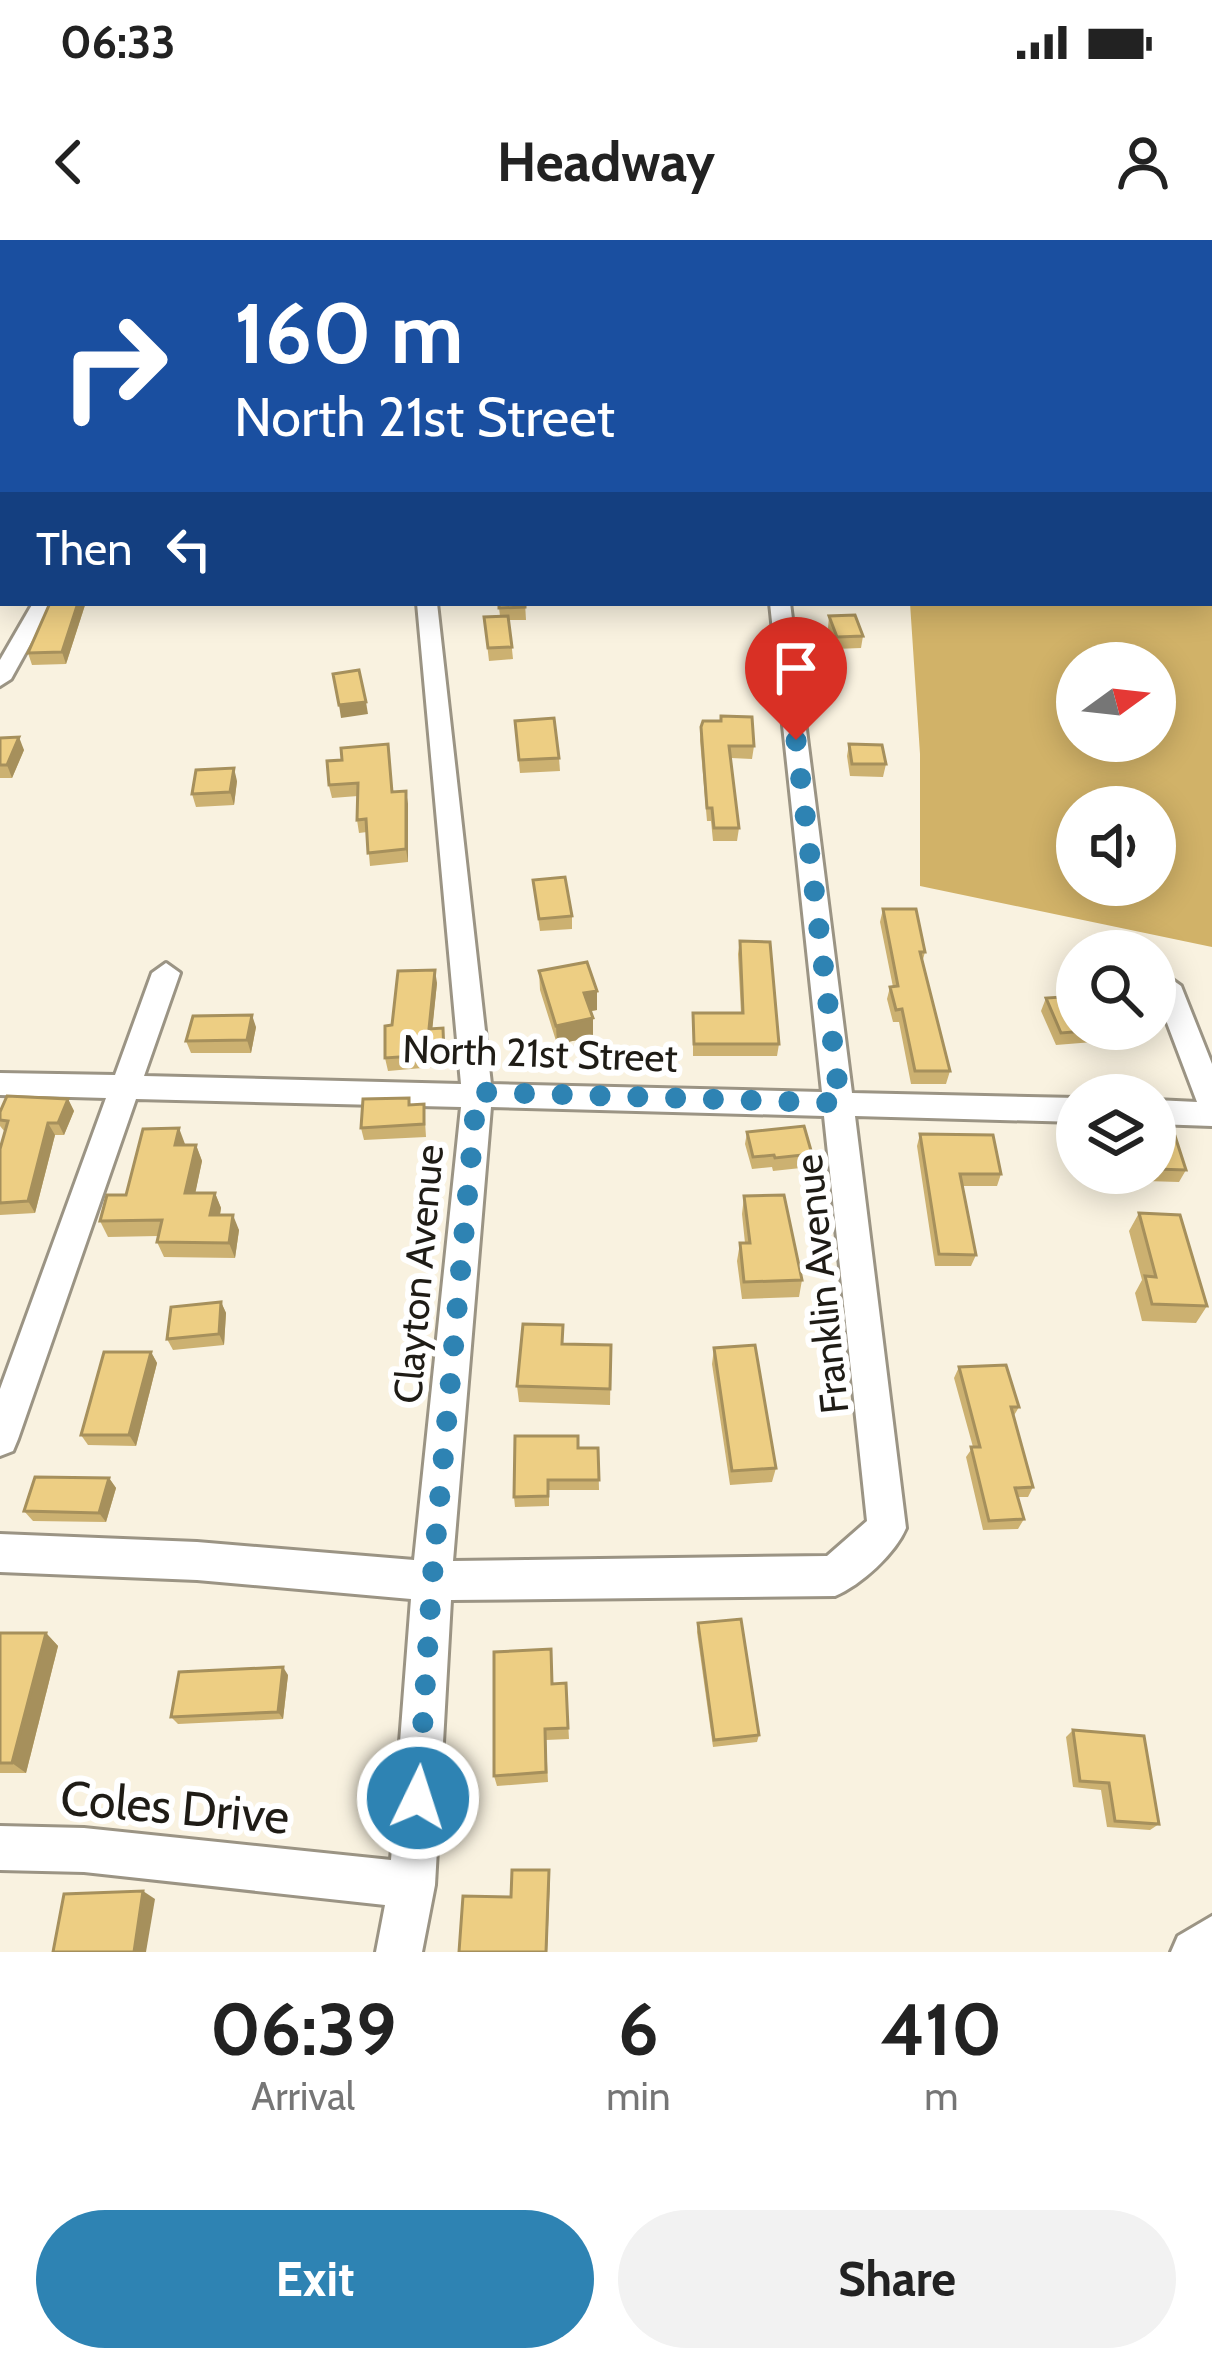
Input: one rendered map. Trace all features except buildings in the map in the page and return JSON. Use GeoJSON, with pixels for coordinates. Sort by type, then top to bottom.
{"type":"FeatureCollection","features":[{"type":"Feature","properties":{"kind":"street"},"geometry":{"type":"LineString","coordinates":[[0,679],[41,606]]}},
{"type":"Feature","properties":{"kind":"street","name":"Clayton Avenue"},"geometry":{"type":"LineString","coordinates":[[399,1952],[412,1885],[432,1581],[477,1092],[427,606]]}},
{"type":"Feature","properties":{"kind":"street","name":"Franklin Avenue"},"geometry":{"type":"LineString","coordinates":[[432,1581],[835,1576],[886,1528],[780,606]]}},
{"type":"Feature","properties":{"kind":"street"},"geometry":{"type":"LineString","coordinates":[[0,1439],[166,973]]}},
{"type":"Feature","properties":{"kind":"street"},"geometry":{"type":"LineString","coordinates":[[1176,1009],[1212,1102]]}},
{"type":"Feature","properties":{"kind":"street","name":"North 21st Street"},"geometry":{"type":"LineString","coordinates":[[0,1084],[1056,1109]]}},
{"type":"Feature","properties":{"kind":"street"},"geometry":{"type":"LineString","coordinates":[[1176,1113],[1212,1114]]}},
{"type":"Feature","properties":{"kind":"street"},"geometry":{"type":"LineString","coordinates":[[0,1553],[194,1561],[432,1581]]}},
{"type":"Feature","properties":{"kind":"street","name":"Coles Drive"},"geometry":{"type":"LineString","coordinates":[[0,1848],[84,1850],[412,1885]]}},
{"type":"Feature","properties":{"kind":"street"},"geometry":{"type":"LineString","coordinates":[[1194,1952],[1212,1939]]}},
{"type":"Feature","properties":{"kind":"shaded area"},"geometry":{"type":"Polygon","coordinates":[[[910,606],[1212,606],[1212,947],[1176,939],[1176,930],[1131,930],[920,886],[920,754],[910,606]]]}},
{"type":"Feature","properties":{"kind":"route"},"geometry":{"type":"LineString","coordinates":[[418,1798],[432,1581],[477,1092],[840,1103],[796,740]]}}]}
